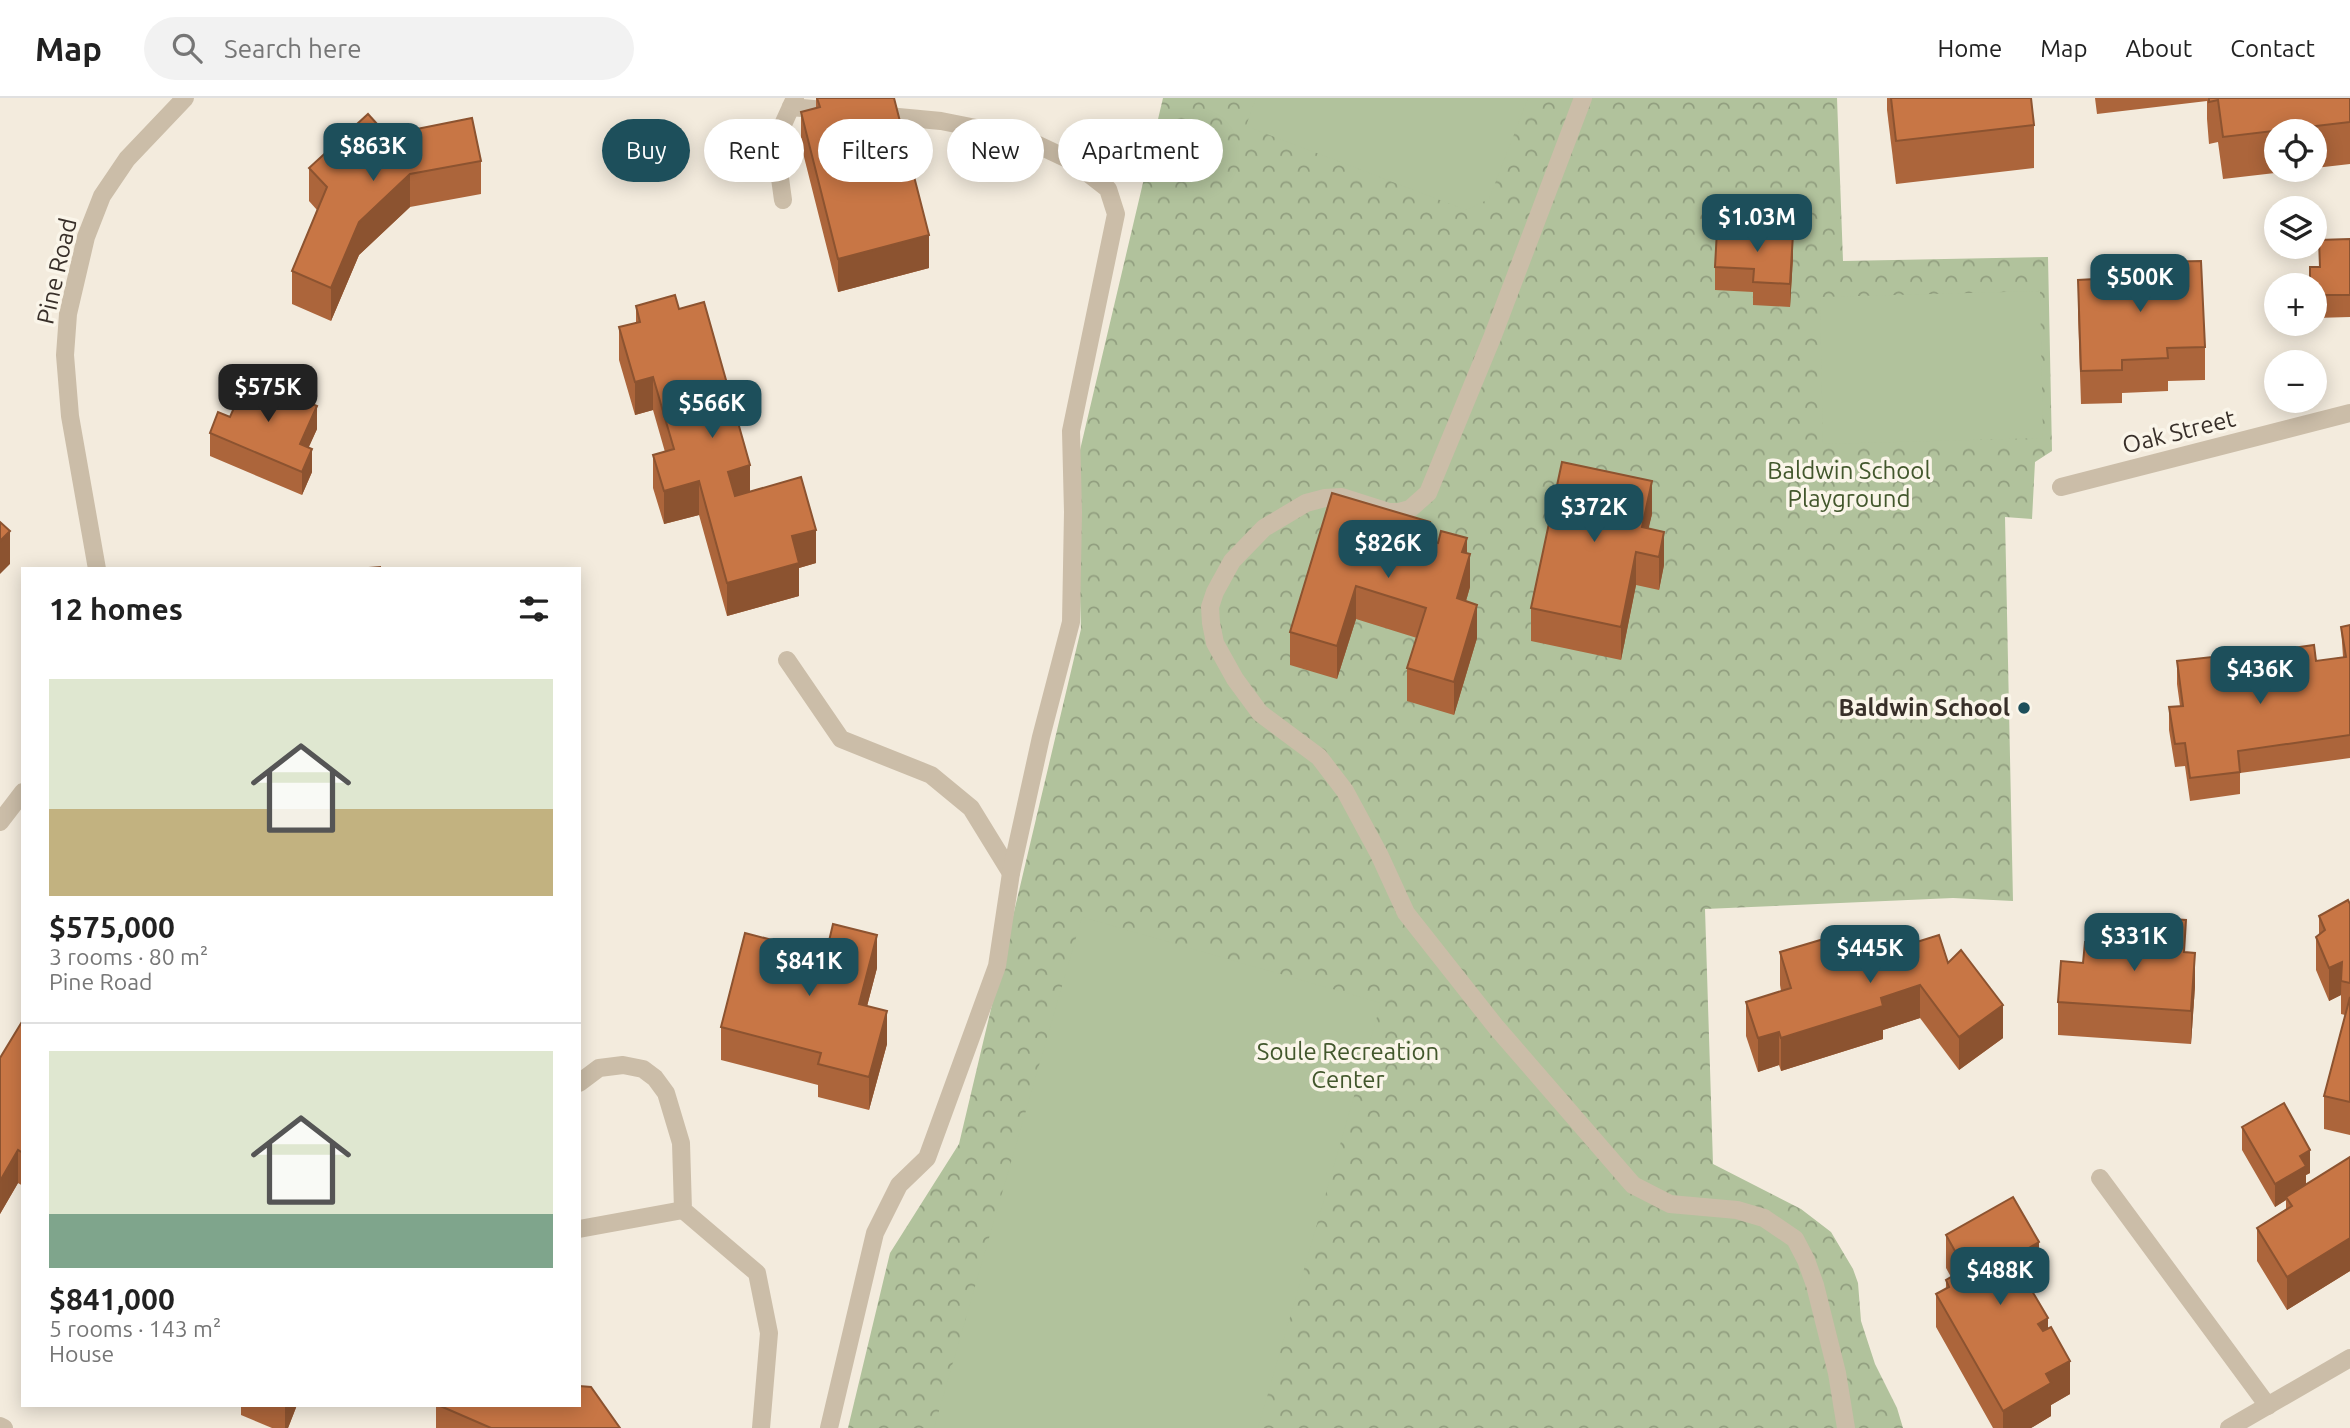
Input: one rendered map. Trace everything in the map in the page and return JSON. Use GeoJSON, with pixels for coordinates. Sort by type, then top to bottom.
{"type":"FeatureCollection","features":[{"type":"Feature","properties":{"kind":"street","name":"Pine Road"},"geometry":{"type":"LineString","coordinates":[[97,567],[70,415],[65,355],[68,314],[86,237],[102,196],[127,159],[185,98]]}},
{"type":"Feature","properties":{"kind":"street"},"geometry":{"type":"LineString","coordinates":[[1583,98],[1492,338],[1428,493],[1410,509],[1399,512],[1389,512],[1342,497],[1306,503],[1264,528],[1232,561],[1215,592],[1210,607],[1211,623],[1215,643],[1235,679],[1260,713],[1319,757],[1345,790],[1406,913],[1496,1027],[1633,1185],[1670,1204],[1737,1210],[1764,1218],[1795,1239],[1815,1285],[1837,1373],[1846,1428]]}},
{"type":"Feature","properties":{"kind":"street"},"geometry":{"type":"LineString","coordinates":[[783,200],[775,142],[793,103],[941,121],[1021,137],[1072,161],[1108,189],[1115,214],[1071,431],[1073,512],[1070,622],[1011,873],[997,966],[927,1158],[899,1185],[875,1233],[829,1428]]}},
{"type":"Feature","properties":{"kind":"street","name":"Oak Street"},"geometry":{"type":"LineString","coordinates":[[2061,487],[2350,413]]}},
{"type":"Feature","properties":{"kind":"street"},"geometry":{"type":"LineString","coordinates":[[787,660],[841,739],[931,775],[971,808],[1011,873]]}},
{"type":"Feature","properties":{"kind":"street"},"geometry":{"type":"LineString","coordinates":[[0,822],[21,795]]}},
{"type":"Feature","properties":{"kind":"street"},"geometry":{"type":"LineString","coordinates":[[581,1082],[599,1068],[623,1065],[643,1069],[655,1078],[666,1093],[681,1143],[683,1210],[757,1273],[769,1333],[761,1428]]}},
{"type":"Feature","properties":{"kind":"street"},"geometry":{"type":"LineString","coordinates":[[2100,1178],[2268,1406]]}},
{"type":"Feature","properties":{"kind":"street"},"geometry":{"type":"LineString","coordinates":[[581,1229],[683,1210]]}},
{"type":"Feature","properties":{"kind":"street"},"geometry":{"type":"LineString","coordinates":[[2229,1428],[2350,1358]]}},
{"type":"Feature","properties":{"kind":"green space","name":"Soule Recreation Center"},"geometry":{"type":"Polygon","coordinates":[[[1163,98],[1837,98],[1843,261],[2048,257],[2052,451],[2035,462],[2032,519],[2005,517],[2013,901],[1953,898],[1705,909],[1713,1164],[1801,1209],[1831,1232],[1853,1269],[1858,1283],[1861,1321],[1875,1364],[1897,1408],[1903,1428],[848,1428],[890,1253],[959,1144],[1081,629],[1076,467],[1143,182],[1223,182],[1223,119],[1158,119],[1163,98]]]}},
{"type":"Feature","properties":{"kind":"green space"},"geometry":{"type":"Polygon","coordinates":[[[1256,98],[1528,98],[1489,199],[1466,210],[1246,126],[1256,98]]]}},
{"type":"Feature","properties":{"kind":"green space"},"geometry":{"type":"Polygon","coordinates":[[[2040,291],[2043,438],[1823,444],[1820,297],[2040,291]]]}},
{"type":"Feature","properties":{"kind":"green space"},"geometry":{"type":"Polygon","coordinates":[[[1082,917],[1381,1003],[1258,1428],[934,1428],[1082,917]]]}},
{"type":"Feature","properties":{"kind":"building"},"geometry":{"type":"Polygon","coordinates":[[[817,98],[894,98],[899,119],[818,119],[818,180],[801,112],[820,107],[817,98]]]}},
{"type":"Feature","properties":{"kind":"building"},"geometry":{"type":"Polygon","coordinates":[[[1891,98],[2031,98],[2034,125],[1896,141],[1891,98]]]}},
{"type":"Feature","properties":{"kind":"building"},"geometry":{"type":"Polygon","coordinates":[[[2209,98],[2350,98],[2350,122],[2327,125],[2327,119],[2264,119],[2264,132],[2223,137],[2218,100],[2209,102],[2209,98]]]}},
{"type":"Feature","properties":{"kind":"building"},"geometry":{"type":"Polygon","coordinates":[[[368,114],[387,135],[472,118],[481,161],[410,174],[359,222],[331,288],[292,271],[327,187],[309,168],[368,114]]]}},
{"type":"Feature","properties":{"kind":"building"},"geometry":{"type":"Polygon","coordinates":[[[819,182],[915,182],[929,235],[838,259],[819,182]]]}},
{"type":"Feature","properties":{"kind":"building"},"geometry":{"type":"Polygon","coordinates":[[[1717,230],[1793,234],[1790,284],[1753,282],[1754,269],[1715,267],[1717,230]]]}},
{"type":"Feature","properties":{"kind":"building"},"geometry":{"type":"Polygon","coordinates":[[[2350,239],[2350,295],[2327,295],[2327,273],[2310,273],[2310,267],[2320,267],[2320,259],[2327,259],[2327,240],[2350,239]]]}},
{"type":"Feature","properties":{"kind":"building"},"geometry":{"type":"Polygon","coordinates":[[[2201,261],[2205,347],[2167,348],[2168,358],[2122,360],[2122,370],[2081,371],[2078,280],[2114,278],[2114,270],[2156,268],[2155,262],[2201,261]]]}},
{"type":"Feature","properties":{"kind":"building"},"geometry":{"type":"Polygon","coordinates":[[[675,295],[679,309],[704,302],[750,465],[728,472],[735,496],[801,477],[816,530],[792,536],[799,563],[727,583],[699,481],[664,491],[653,455],[674,449],[653,377],[635,382],[619,327],[640,322],[636,306],[675,295]]]}},
{"type":"Feature","properties":{"kind":"building"},"geometry":{"type":"Polygon","coordinates":[[[248,376],[317,406],[300,444],[312,449],[302,472],[210,433],[218,412],[230,417],[248,376]]]}},
{"type":"Feature","properties":{"kind":"building"},"geometry":{"type":"Polygon","coordinates":[[[1562,462],[1652,481],[1642,527],[1664,532],[1659,557],[1636,552],[1621,627],[1531,608],[1562,462]]]}},
{"type":"Feature","properties":{"kind":"building"},"geometry":{"type":"Polygon","coordinates":[[[1332,493],[1430,522],[1425,539],[1438,543],[1441,531],[1467,538],[1462,552],[1470,554],[1457,598],[1477,605],[1454,682],[1407,668],[1426,608],[1356,586],[1337,646],[1290,632],[1332,493]]]}},
{"type":"Feature","properties":{"kind":"building"},"geometry":{"type":"Polygon","coordinates":[[[0,522],[10,531],[0,541],[0,522]]]}},
{"type":"Feature","properties":{"kind":"building"},"geometry":{"type":"Polygon","coordinates":[[[2350,625],[2350,735],[2238,751],[2240,772],[2190,778],[2185,743],[2175,744],[2169,707],[2183,706],[2177,661],[2221,656],[2224,674],[2260,669],[2258,653],[2314,645],[2316,661],[2346,657],[2341,627],[2350,625]]]}},
{"type":"Feature","properties":{"kind":"building"},"geometry":{"type":"Polygon","coordinates":[[[2348,900],[2350,983],[2341,981],[2342,962],[2329,968],[2316,937],[2325,930],[2319,916],[2348,900]]]}},
{"type":"Feature","properties":{"kind":"building"},"geometry":{"type":"Polygon","coordinates":[[[2155,918],[2186,920],[2184,952],[2195,953],[2191,1011],[2058,1002],[2061,961],[2083,963],[2085,942],[2152,946],[2155,918]]]}},
{"type":"Feature","properties":{"kind":"building"},"geometry":{"type":"Polygon","coordinates":[[[833,924],[877,935],[859,1004],[887,1011],[869,1077],[818,1064],[821,1053],[721,1027],[745,933],[826,954],[833,924]]]}},
{"type":"Feature","properties":{"kind":"building"},"geometry":{"type":"Polygon","coordinates":[[[1939,935],[1948,963],[1961,950],[2003,1005],[1959,1037],[1920,985],[1881,998],[1883,1006],[1781,1038],[1779,1032],[1758,1038],[1746,1002],[1791,988],[1780,952],[1827,938],[1830,947],[1860,939],[1863,950],[1901,939],[1904,946],[1939,935]]]}},
{"type":"Feature","properties":{"kind":"building"},"geometry":{"type":"Polygon","coordinates":[[[2350,997],[2350,1102],[2324,1096],[2350,997]]]}},
{"type":"Feature","properties":{"kind":"building"},"geometry":{"type":"Polygon","coordinates":[[[21,1023],[21,1152],[18,1150],[0,1181],[0,1058],[21,1023]]]}},
{"type":"Feature","properties":{"kind":"building"},"geometry":{"type":"Polygon","coordinates":[[[2284,1103],[2310,1150],[2300,1156],[2306,1166],[2275,1184],[2242,1127],[2284,1103]]]}},
{"type":"Feature","properties":{"kind":"building"},"geometry":{"type":"Polygon","coordinates":[[[2350,1157],[2350,1238],[2287,1277],[2257,1228],[2292,1206],[2286,1197],[2350,1157]]]}},
{"type":"Feature","properties":{"kind":"building"},"geometry":{"type":"Polygon","coordinates":[[[2013,1197],[2039,1242],[2005,1262],[2017,1284],[2025,1279],[2048,1318],[2038,1324],[2043,1331],[2051,1327],[2070,1361],[2046,1374],[2051,1383],[2003,1411],[1936,1294],[1949,1287],[1946,1280],[1965,1269],[1946,1235],[2013,1197]]]}},
{"type":"Feature","properties":{"kind":"building"},"geometry":{"type":"Polygon","coordinates":[[[581,1386],[591,1387],[620,1428],[491,1428],[443,1407],[581,1407],[581,1386]]]}},
{"type":"Feature","properties":{"kind":"place","name":"Baldwin School"},"geometry":{"type":"Point","coordinates":[2024,708]}},
{"type":"Feature","properties":{"kind":"park label","name":"Baldwin School Playground"},"geometry":{"type":"Point","coordinates":[1849,485]}}]}
